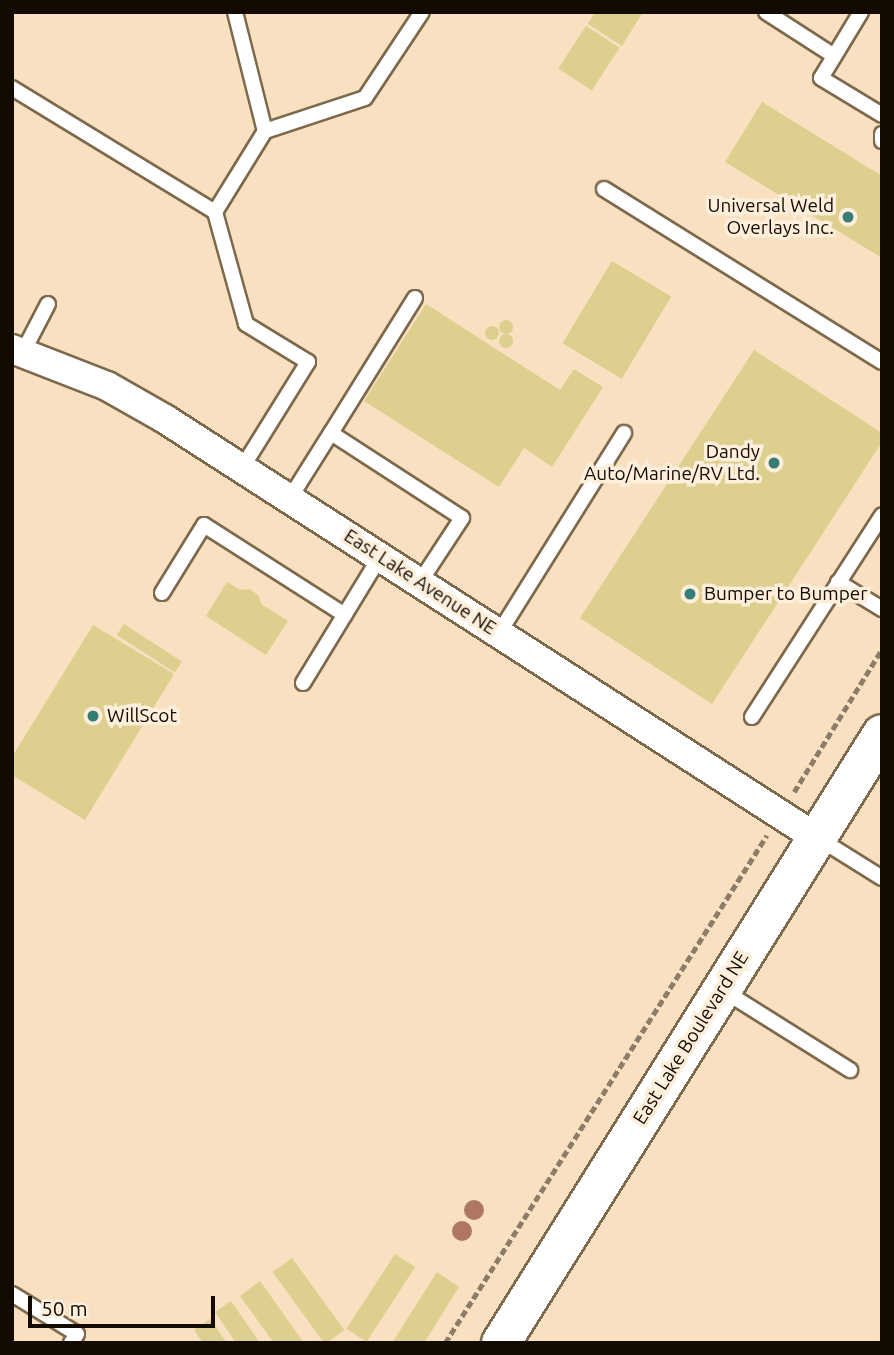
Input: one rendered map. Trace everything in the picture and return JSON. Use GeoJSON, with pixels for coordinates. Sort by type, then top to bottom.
{"type":"FeatureCollection","features":[{"type":"Feature","properties":{"kind":"main road","name":"East Lake Boulevard NE"},"geometry":{"type":"LineString","coordinates":[[501,1343],[882,734]]}},
{"type":"Feature","properties":{"kind":"street","name":"East Lake Avenue NE"},"geometry":{"type":"LineString","coordinates":[[17,351],[107,386],[242,468],[817,838]]}},
{"type":"Feature","properties":{"kind":"lane"},"geometry":{"type":"LineString","coordinates":[[235,12],[265,131]]}},
{"type":"Feature","properties":{"kind":"lane"},"geometry":{"type":"LineString","coordinates":[[215,212],[265,131],[365,98],[422,12]]}},
{"type":"Feature","properties":{"kind":"lane"},"geometry":{"type":"LineString","coordinates":[[766,12],[834,56]]}},
{"type":"Feature","properties":{"kind":"lane"},"geometry":{"type":"LineString","coordinates":[[861,12],[821,78],[882,115]]}},
{"type":"Feature","properties":{"kind":"lane"},"geometry":{"type":"LineString","coordinates":[[12,88],[215,212],[246,324],[308,362],[242,468]]}},
{"type":"Feature","properties":{"kind":"lane"},"geometry":{"type":"LineString","coordinates":[[882,134],[882,141]]}},
{"type":"Feature","properties":{"kind":"lane"},"geometry":{"type":"LineString","coordinates":[[604,189],[882,362]]}},
{"type":"Feature","properties":{"kind":"lane"},"geometry":{"type":"LineString","coordinates":[[290,498],[415,298]]}},
{"type":"Feature","properties":{"kind":"lane"},"geometry":{"type":"LineString","coordinates":[[17,351],[48,304]]}},
{"type":"Feature","properties":{"kind":"lane"},"geometry":{"type":"LineString","coordinates":[[331,433],[462,519],[420,582]]}},
{"type":"Feature","properties":{"kind":"lane"},"geometry":{"type":"LineString","coordinates":[[499,633],[624,433]]}},
{"type":"Feature","properties":{"kind":"lane"},"geometry":{"type":"LineString","coordinates":[[752,718],[882,514]]}},
{"type":"Feature","properties":{"kind":"lane"},"geometry":{"type":"LineString","coordinates":[[162,593],[204,525],[345,615]]}},
{"type":"Feature","properties":{"kind":"lane"},"geometry":{"type":"LineString","coordinates":[[303,683],[380,557]]}},
{"type":"Feature","properties":{"kind":"lane"},"geometry":{"type":"LineString","coordinates":[[838,582],[882,610]]}},
{"type":"Feature","properties":{"kind":"lane"},"geometry":{"type":"LineString","coordinates":[[817,838],[882,878]]}},
{"type":"Feature","properties":{"kind":"lane"},"geometry":{"type":"LineString","coordinates":[[722,990],[850,1070]]}},
{"type":"Feature","properties":{"kind":"lane"},"geometry":{"type":"LineString","coordinates":[[12,1294],[77,1334],[71,1343]]}},
{"type":"Feature","properties":{"kind":"path"},"geometry":{"type":"LineString","coordinates":[[445,1343],[781,814],[882,649]]}},
{"type":"Feature","properties":{"kind":"building"},"geometry":{"type":"Polygon","coordinates":[[[595,12],[643,12],[622,46],[588,24],[595,12]]]}},
{"type":"Feature","properties":{"kind":"building"},"geometry":{"type":"Polygon","coordinates":[[[586,26],[620,48],[592,91],[558,69],[586,26]]]}},
{"type":"Feature","properties":{"kind":"building","name":"Universal Weld Overlays Inc."},"geometry":{"type":"Polygon","coordinates":[[[762,102],[882,176],[882,258],[725,162],[762,102]]]}},
{"type":"Feature","properties":{"kind":"building"},"geometry":{"type":"Polygon","coordinates":[[[612,261],[671,297],[622,379],[563,343],[612,261]]]}},
{"type":"Feature","properties":{"kind":"building"},"geometry":{"type":"Polygon","coordinates":[[[426,304],[560,390],[574,369],[603,387],[552,467],[524,448],[499,487],[364,401],[426,304]]]}},
{"type":"Feature","properties":{"kind":"building"},"geometry":{"type":"Polygon","coordinates":[[[506,320],[511,322],[511,332],[506,334],[501,332],[499,327],[501,322],[506,320]]]}},
{"type":"Feature","properties":{"kind":"building"},"geometry":{"type":"Polygon","coordinates":[[[492,326],[497,328],[497,338],[492,340],[487,338],[485,333],[487,328],[492,326]]]}},
{"type":"Feature","properties":{"kind":"building"},"geometry":{"type":"Polygon","coordinates":[[[506,334],[511,336],[511,346],[506,348],[501,346],[499,341],[501,336],[506,334]]]}},
{"type":"Feature","properties":{"kind":"building"},"geometry":{"type":"Polygon","coordinates":[[[754,350],[882,433],[882,442],[712,704],[580,618],[754,350]]]}},
{"type":"Feature","properties":{"kind":"building"},"geometry":{"type":"Polygon","coordinates":[[[227,582],[240,590],[250,589],[259,596],[261,604],[288,621],[266,655],[206,616],[227,582]]]}},
{"type":"Feature","properties":{"kind":"building"},"geometry":{"type":"Polygon","coordinates":[[[124,624],[182,662],[175,672],[117,635],[124,624]]]}},
{"type":"Feature","properties":{"kind":"building","name":"WillScot"},"geometry":{"type":"Polygon","coordinates":[[[93,625],[174,674],[85,820],[12,775],[12,757],[93,625]]]}},
{"type":"Feature","properties":{"kind":"building"},"geometry":{"type":"Polygon","coordinates":[[[395,1254],[415,1267],[367,1342],[347,1329],[395,1254]]]}},
{"type":"Feature","properties":{"kind":"building"},"geometry":{"type":"Polygon","coordinates":[[[292,1258],[344,1330],[324,1343],[273,1272],[292,1258]]]}},
{"type":"Feature","properties":{"kind":"building"},"geometry":{"type":"Polygon","coordinates":[[[437,1272],[459,1287],[424,1343],[392,1343],[437,1272]]]}},
{"type":"Feature","properties":{"kind":"building"},"geometry":{"type":"Polygon","coordinates":[[[260,1281],[304,1343],[274,1343],[240,1296],[260,1281]]]}},
{"type":"Feature","properties":{"kind":"building"},"geometry":{"type":"Polygon","coordinates":[[[231,1301],[260,1343],[236,1343],[215,1312],[231,1301]]]}},
{"type":"Feature","properties":{"kind":"building"},"geometry":{"type":"Polygon","coordinates":[[[210,1319],[227,1343],[203,1343],[194,1330],[210,1319]]]}},
{"type":"Feature","properties":{"kind":"place","name":"Universal Weld Overlays Inc."},"geometry":{"type":"Point","coordinates":[848,217]}},
{"type":"Feature","properties":{"kind":"place","name":"Dandy Auto/Marine/RV Ltd."},"geometry":{"type":"Point","coordinates":[774,463]}},
{"type":"Feature","properties":{"kind":"place","name":"Bumper to Bumper"},"geometry":{"type":"Point","coordinates":[690,594]}},
{"type":"Feature","properties":{"kind":"place","name":"WillScot"},"geometry":{"type":"Point","coordinates":[93,716]}}]}
